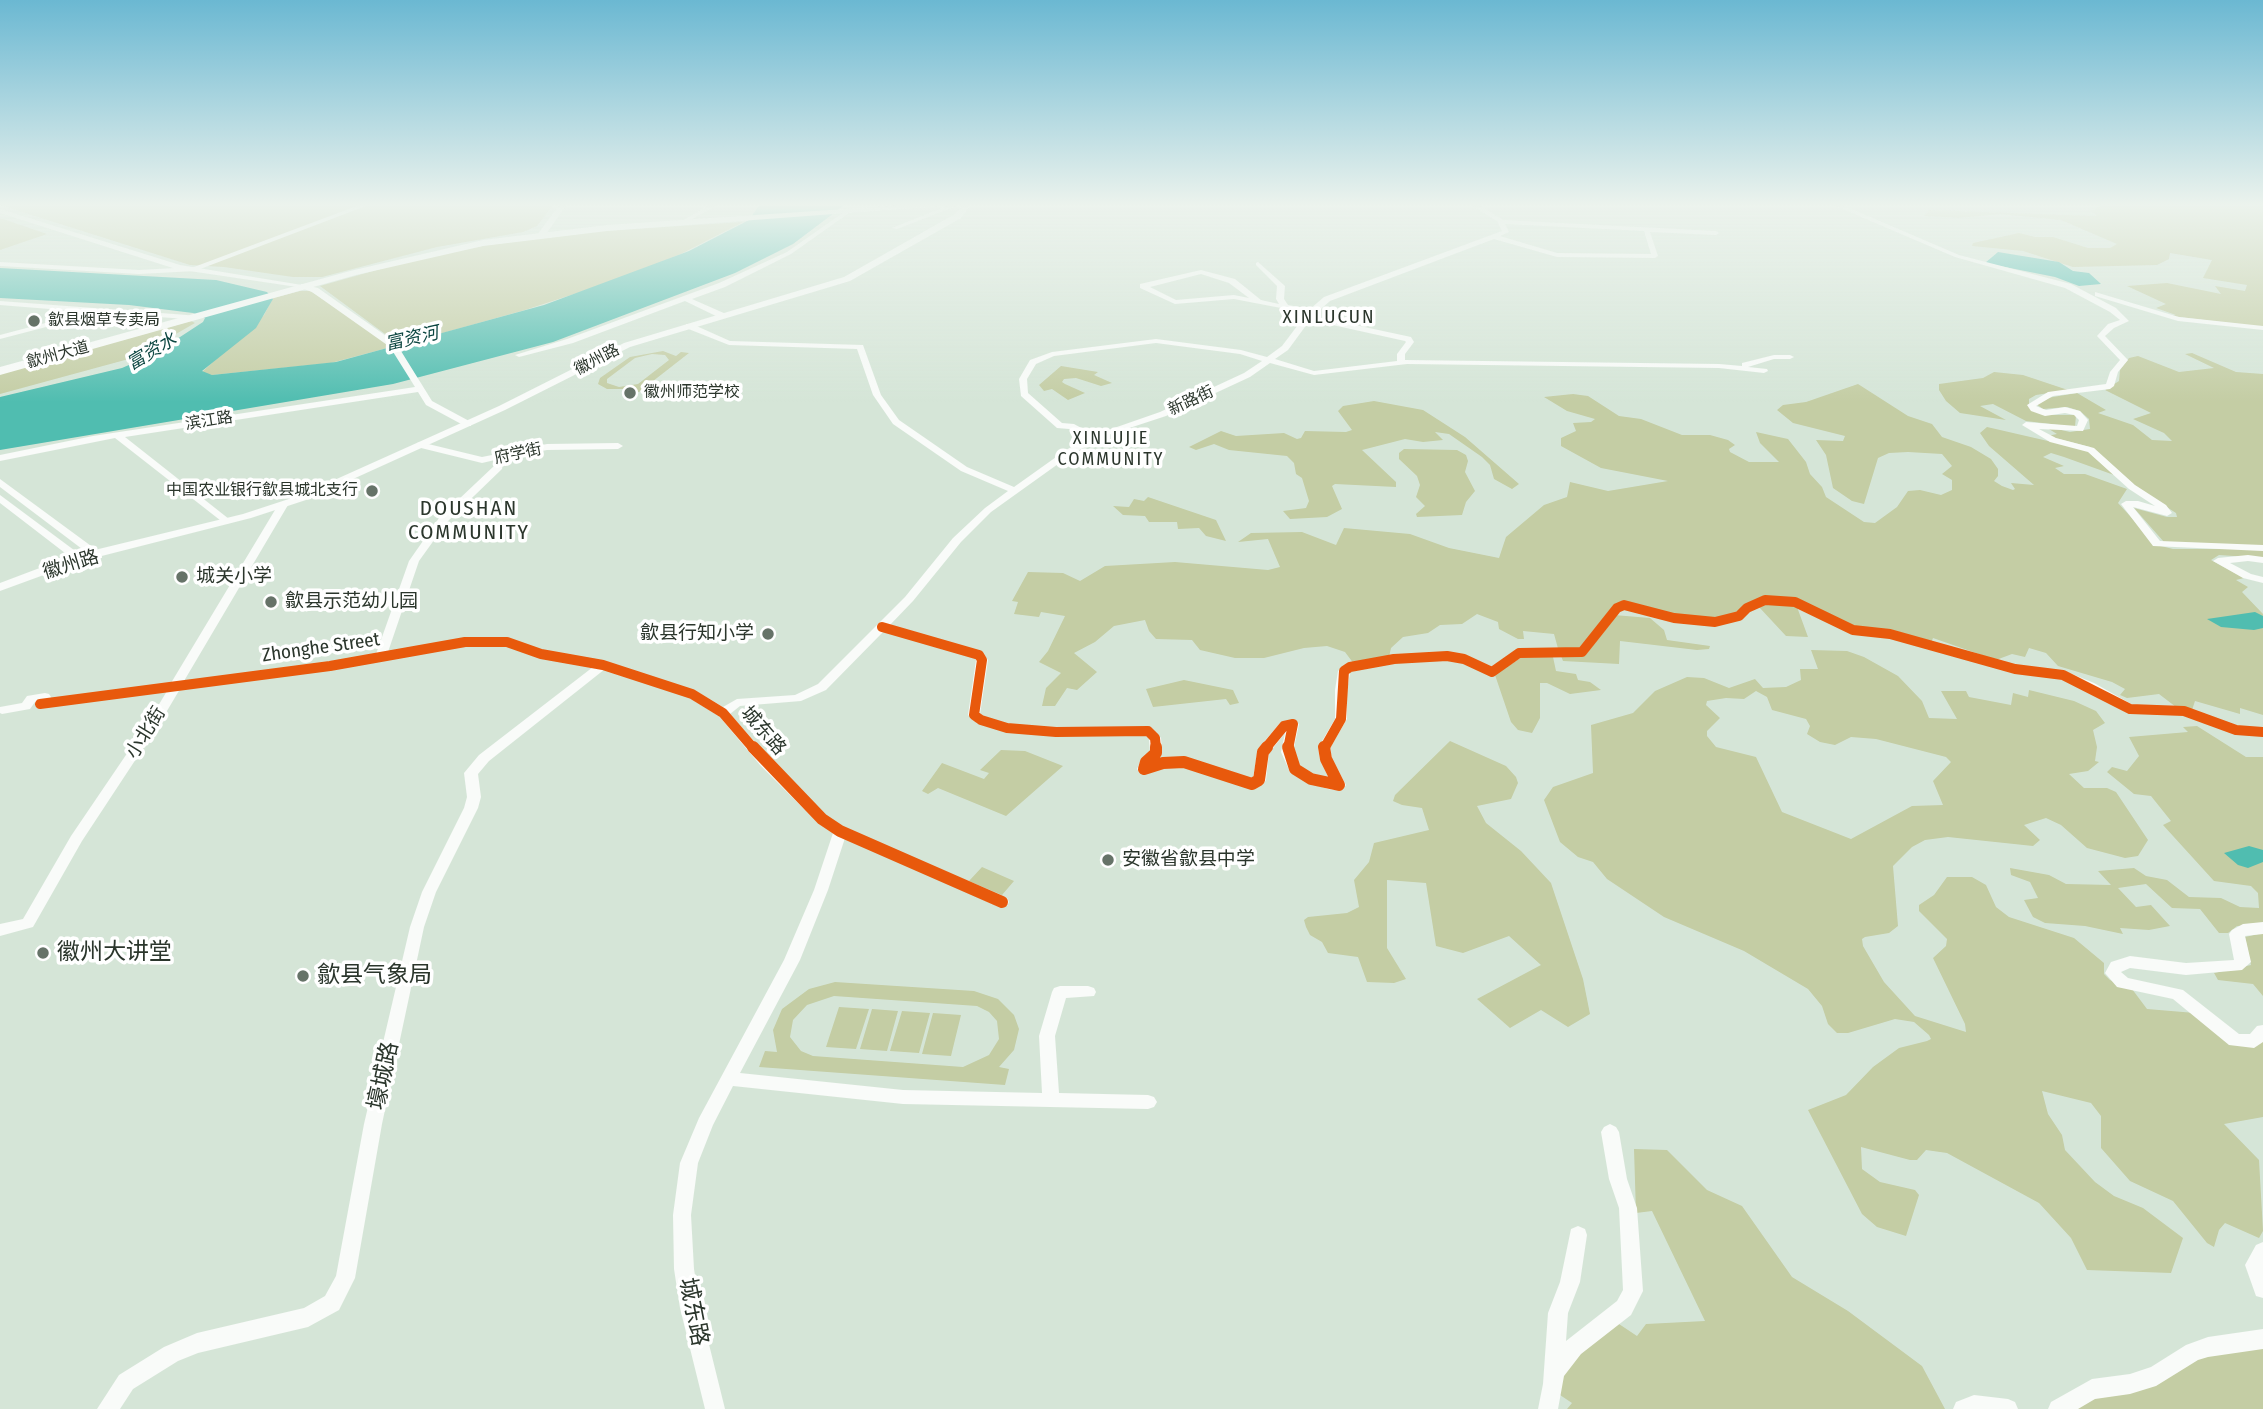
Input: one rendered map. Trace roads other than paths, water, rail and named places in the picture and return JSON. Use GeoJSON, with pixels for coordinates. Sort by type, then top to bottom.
{"type":"FeatureCollection","features":[{"type":"Feature","properties":{"kind":"highway"},"geometry":{"type":"LineString","coordinates":[[301,286],[365,270]]}},
{"type":"Feature","properties":{"kind":"highway","name":"歙州大道"},"geometry":{"type":"LineString","coordinates":[[0,369],[301,286]]}},
{"type":"Feature","properties":{"kind":"main road"},"geometry":{"type":"LineString","coordinates":[[177,270],[301,286]]}},
{"type":"Feature","properties":{"kind":"main road"},"geometry":{"type":"LineString","coordinates":[[200,270],[301,286]]}},
{"type":"Feature","properties":{"kind":"main road","name":"徽州路"},"geometry":{"type":"LineString","coordinates":[[0,589],[80,559],[283,505],[332,486],[468,424],[622,347],[847,279],[863,270]]}},
{"type":"Feature","properties":{"kind":"street"},"geometry":{"type":"LineString","coordinates":[[100,270],[139,272],[181,270]]}},
{"type":"Feature","properties":{"kind":"street"},"geometry":{"type":"LineString","coordinates":[[519,355],[570,341],[687,299],[752,270]]}},
{"type":"Feature","properties":{"kind":"street"},"geometry":{"type":"LineString","coordinates":[[1264,270],[1281,286],[1280,299],[1284,306]]}},
{"type":"Feature","properties":{"kind":"street","name":"新路街"},"geometry":{"type":"LineString","coordinates":[[723,713],[737,703],[787,699],[818,690],[882,627],[957,540],[1014,490],[1093,438],[1163,414],[1247,375],[1290,343],[1323,301],[1404,270]]}},
{"type":"Feature","properties":{"kind":"street"},"geometry":{"type":"LineString","coordinates":[[2007,270],[2178,318],[2263,328]]}},
{"type":"Feature","properties":{"kind":"street"},"geometry":{"type":"LineString","coordinates":[[1257,300],[1231,281],[1201,272],[1143,286],[1175,302],[1227,297],[1257,300],[1408,339],[1410,342],[1401,354],[1401,362]]}},
{"type":"Feature","properties":{"kind":"street"},"geometry":{"type":"LineString","coordinates":[[301,286],[315,290],[393,345],[417,388],[433,406],[468,424]]}},
{"type":"Feature","properties":{"kind":"street"},"geometry":{"type":"LineString","coordinates":[[2074,288],[2110,308],[2124,320],[2101,336],[2124,360],[2114,372],[2110,386],[2050,394],[2031,405],[2045,413],[2066,410],[2079,414],[2084,420],[2080,429],[2026,425],[2053,440],[2091,450],[2125,481],[2163,507],[2168,513],[2138,504],[2126,505],[2158,544],[2263,548]]}},
{"type":"Feature","properties":{"kind":"street"},"geometry":{"type":"LineString","coordinates":[[687,299],[723,316]]}},
{"type":"Feature","properties":{"kind":"street"},"geometry":{"type":"LineString","coordinates":[[0,303],[193,316]]}},
{"type":"Feature","properties":{"kind":"street"},"geometry":{"type":"LineString","coordinates":[[0,337],[108,309]]}},
{"type":"Feature","properties":{"kind":"street"},"geometry":{"type":"LineString","coordinates":[[689,326],[729,343],[860,347],[877,395],[896,422],[964,469],[1014,490]]}},
{"type":"Feature","properties":{"kind":"street"},"geometry":{"type":"LineString","coordinates":[[1093,438],[1071,426],[1060,426],[1024,394],[1023,379],[1033,362],[1052,354],[1148,341],[1241,352],[1314,373],[1401,362],[1734,366],[1763,371]]}},
{"type":"Feature","properties":{"kind":"street"},"geometry":{"type":"LineString","coordinates":[[1734,366],[1774,357],[1790,357]]}},
{"type":"Feature","properties":{"kind":"street","name":"滨江路"},"geometry":{"type":"LineString","coordinates":[[0,457],[117,435],[417,388]]}},
{"type":"Feature","properties":{"kind":"street"},"geometry":{"type":"LineString","coordinates":[[117,435],[225,521]]}},
{"type":"Feature","properties":{"kind":"street","name":"府学街"},"geometry":{"type":"LineString","coordinates":[[420,445],[475,460],[500,458],[547,447],[618,446]]}},
{"type":"Feature","properties":{"kind":"street"},"geometry":{"type":"LineString","coordinates":[[381,657],[414,561],[443,520],[499,467],[500,458]]}},
{"type":"Feature","properties":{"kind":"street"},"geometry":{"type":"LineString","coordinates":[[0,482],[96,555]]}},
{"type":"Feature","properties":{"kind":"street"},"geometry":{"type":"LineString","coordinates":[[0,498],[80,559]]}},
{"type":"Feature","properties":{"kind":"street","name":"小北街"},"geometry":{"type":"LineString","coordinates":[[0,930],[28,923],[76,839],[175,685],[283,505]]}},
{"type":"Feature","properties":{"kind":"street"},"geometry":{"type":"LineString","coordinates":[[2263,560],[2248,558],[2218,561],[2247,576],[2263,580]]}},
{"type":"Feature","properties":{"kind":"street"},"geometry":{"type":"LineString","coordinates":[[882,627],[979,655],[982,660],[974,715],[981,720],[1007,728],[1056,732],[1148,731],[1155,738],[1156,753],[1146,762],[1144,769],[1163,763],[1184,762],[1252,784],[1259,780],[1263,752],[1284,726],[1293,724],[1287,752],[1295,769],[1311,779],[1339,785],[1326,760],[1324,748],[1341,719],[1344,671],[1350,667],[1394,659],[1447,656],[1464,659],[1492,672],[1519,653],[1575,654],[1582,652],[1617,608],[1624,605],[1674,618],[1715,622],[1739,616],[1747,608],[1765,600],[1795,602],[1853,630],[1890,634],[2015,669],[2063,675],[2090,685],[2130,709],[2185,711],[2236,730],[2263,732]]}},
{"type":"Feature","properties":{"kind":"street","name":"Zhonghe Street"},"geometry":{"type":"LineString","coordinates":[[40,704],[492,640],[507,642],[553,657],[604,665]]}},
{"type":"Feature","properties":{"kind":"street","name":"城东路"},"geometry":{"type":"LineString","coordinates":[[604,665],[680,689],[723,713],[765,762],[822,819],[840,831],[810,918],[731,1079],[693,1149],[682,1215],[683,1258],[690,1308],[715,1409]]}},
{"type":"Feature","properties":{"kind":"street","name":"壕城路"},"geometry":{"type":"LineString","coordinates":[[107,1409],[126,1382],[171,1354],[197,1343],[308,1317],[332,1303],[345,1278],[373,1124],[417,927],[432,886],[471,808],[474,797],[471,773],[479,762],[604,665]]}},
{"type":"Feature","properties":{"kind":"street"},"geometry":{"type":"LineString","coordinates":[[2,709],[26,706],[31,698],[45,696],[40,704]]}},
{"type":"Feature","properties":{"kind":"street"},"geometry":{"type":"LineString","coordinates":[[840,831],[1002,902]]}},
{"type":"Feature","properties":{"kind":"street"},"geometry":{"type":"LineString","coordinates":[[2263,929],[2243,930],[2237,934],[2243,961],[2236,967],[2186,969],[2130,962],[2116,966],[2113,973],[2123,983],[2177,994],[2235,1040],[2254,1041],[2263,1031]]}},
{"type":"Feature","properties":{"kind":"street"},"geometry":{"type":"LineString","coordinates":[[1051,1100],[1047,1036],[1060,992],[1088,992]]}},
{"type":"Feature","properties":{"kind":"street"},"geometry":{"type":"LineString","coordinates":[[731,1079],[903,1097],[1148,1102]]}},
{"type":"Feature","properties":{"kind":"street"},"geometry":{"type":"LineString","coordinates":[[1554,1372],[1574,1346],[1624,1308],[1633,1292],[1628,1208],[1618,1179],[1611,1132]]}},
{"type":"Feature","properties":{"kind":"street"},"geometry":{"type":"LineString","coordinates":[[1548,1409],[1554,1372],[1558,1313],[1570,1282],[1578,1235]]}},
{"type":"Feature","properties":{"kind":"street"},"geometry":{"type":"LineString","coordinates":[[2263,1251],[2255,1265],[2263,1289]]}},
{"type":"Feature","properties":{"kind":"street"},"geometry":{"type":"LineString","coordinates":[[2058,1409],[2092,1388],[2130,1384],[2156,1376],[2201,1349],[2263,1339]]}},
{"type":"Feature","properties":{"kind":"street"},"geometry":{"type":"LineString","coordinates":[[1963,1409],[1975,1405],[2008,1409]]}},
{"type":"Feature","properties":{"kind":"water"},"geometry":{"type":"Polygon","coordinates":[[[0,270],[216,280],[267,292],[273,299],[256,328],[202,371],[212,375],[336,362],[544,305],[639,270],[741,270],[553,342],[393,384],[0,450],[0,397],[122,368],[154,354],[203,322],[205,318],[193,313],[129,305],[0,298],[0,270]]]}},
{"type":"Feature","properties":{"kind":"water"},"geometry":{"type":"Polygon","coordinates":[[[2019,270],[2071,270],[2089,273],[2101,284],[2079,286],[2055,277],[2019,270]]]}},
{"type":"Feature","properties":{"kind":"water"},"geometry":{"type":"Polygon","coordinates":[[[2255,612],[2263,616],[2263,628],[2254,630],[2221,627],[2207,619],[2255,612]]]}},
{"type":"Feature","properties":{"kind":"water"},"geometry":{"type":"Polygon","coordinates":[[[2249,846],[2263,850],[2263,862],[2248,868],[2238,865],[2224,853],[2249,846]]]}},
{"type":"Feature","properties":{"kind":"place","name":"歙县烟草专卖局"},"geometry":{"type":"Point","coordinates":[34,321]}},
{"type":"Feature","properties":{"kind":"place","name":"徽州师范学校"},"geometry":{"type":"Point","coordinates":[630,393]}},
{"type":"Feature","properties":{"kind":"place","name":"中国农业银行歙县城北支行"},"geometry":{"type":"Point","coordinates":[372,491]}},
{"type":"Feature","properties":{"kind":"place","name":"城关小学"},"geometry":{"type":"Point","coordinates":[182,577]}},
{"type":"Feature","properties":{"kind":"place","name":"歙县示范幼儿园"},"geometry":{"type":"Point","coordinates":[271,602]}},
{"type":"Feature","properties":{"kind":"place","name":"歙县行知小学"},"geometry":{"type":"Point","coordinates":[768,634]}},
{"type":"Feature","properties":{"kind":"place","name":"安徽省歙县中学"},"geometry":{"type":"Point","coordinates":[1108,860]}},
{"type":"Feature","properties":{"kind":"place","name":"徽州大讲堂"},"geometry":{"type":"Point","coordinates":[43,953]}},
{"type":"Feature","properties":{"kind":"place","name":"歙县气象局"},"geometry":{"type":"Point","coordinates":[303,976]}},
{"type":"Feature","properties":{"kind":"district","name":"XINLUCUN"},"geometry":{"type":"Point","coordinates":[1329,318]}},
{"type":"Feature","properties":{"kind":"district","name":"XINLUJIE COMMUNITY"},"geometry":{"type":"Point","coordinates":[1111,450]}},
{"type":"Feature","properties":{"kind":"district","name":"DOUSHAN COMMUNITY"},"geometry":{"type":"Point","coordinates":[469,521]}},
{"type":"Feature","properties":{"kind":"water label","name":"富资河"},"geometry":{"type":"Point","coordinates":[412,339]}},
{"type":"Feature","properties":{"kind":"water label","name":"富资水"},"geometry":{"type":"Point","coordinates":[152,352]}}]}
